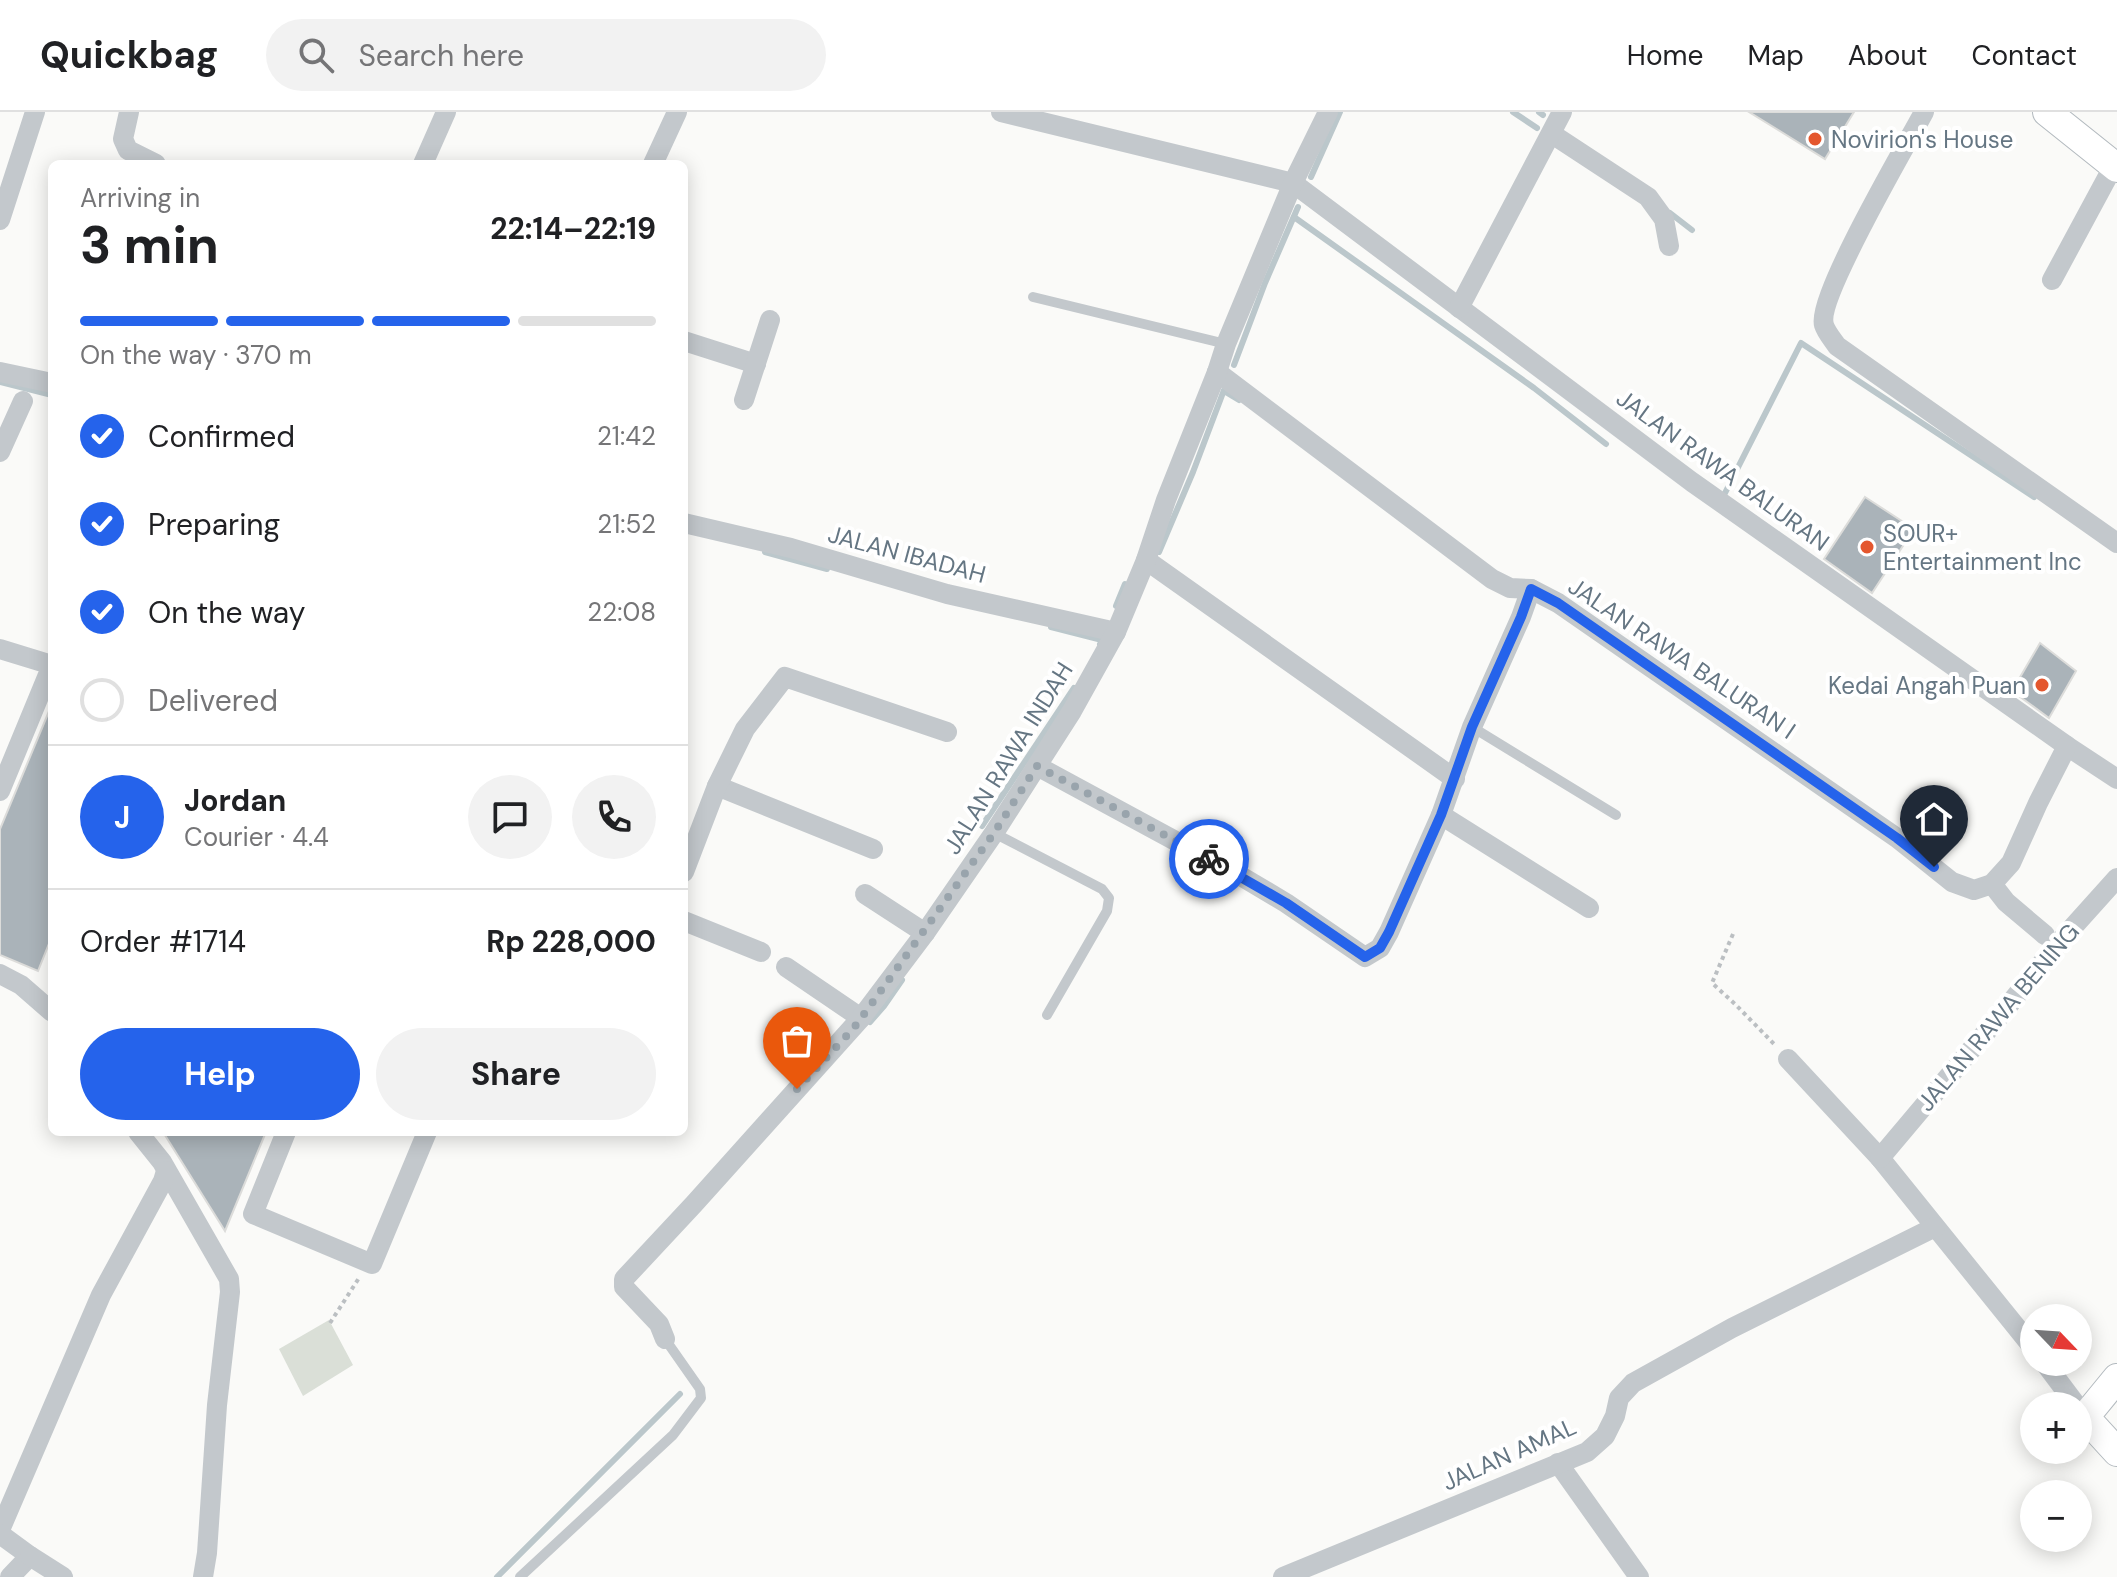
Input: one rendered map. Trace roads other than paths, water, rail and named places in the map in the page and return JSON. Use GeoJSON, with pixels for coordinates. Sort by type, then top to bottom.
{"type":"FeatureCollection","features":[{"type":"Feature","properties":{"kind":"street"},"geometry":{"type":"LineString","coordinates":[[0,220],[35,112]]}},
{"type":"Feature","properties":{"kind":"street"},"geometry":{"type":"LineString","coordinates":[[129,112],[123,139],[128,150],[148,160]]}},
{"type":"Feature","properties":{"kind":"street"},"geometry":{"type":"LineString","coordinates":[[425,160],[446,112]]}},
{"type":"Feature","properties":{"kind":"street"},"geometry":{"type":"LineString","coordinates":[[655,160],[677,112]]}},
{"type":"Feature","properties":{"kind":"street"},"geometry":{"type":"LineString","coordinates":[[1001,112],[1293,183]]}},
{"type":"Feature","properties":{"kind":"street","name":"JALAN RAWA INDAH"},"geometry":{"type":"LineString","coordinates":[[665,1339],[659,1324],[624,1287],[624,1279],[861,1018],[925,933],[1037,766],[1116,632],[1226,344],[1293,183],[1328,112]]}},
{"type":"Feature","properties":{"kind":"street"},"geometry":{"type":"LineString","coordinates":[[1459,308],[1562,112]]}},
{"type":"Feature","properties":{"kind":"street"},"geometry":{"type":"LineString","coordinates":[[1924,112],[1844,261],[1827,301],[1823,323],[1837,346],[2117,543]]}},
{"type":"Feature","properties":{"kind":"street"},"geometry":{"type":"LineString","coordinates":[[2049,113],[2115,166],[2052,280]]}},
{"type":"Feature","properties":{"kind":"street"},"geometry":{"type":"LineString","coordinates":[[1552,134],[1648,197],[1664,219],[1669,246]]}},
{"type":"Feature","properties":{"kind":"street","name":"JALAN RAWA BALURAN"},"geometry":{"type":"LineString","coordinates":[[1293,183],[1692,482],[2117,779]]}},
{"type":"Feature","properties":{"kind":"street"},"geometry":{"type":"LineString","coordinates":[[744,400],[770,320]]}},
{"type":"Feature","properties":{"kind":"street"},"geometry":{"type":"LineString","coordinates":[[688,342],[756,364]]}},
{"type":"Feature","properties":{"kind":"street"},"geometry":{"type":"LineString","coordinates":[[0,372],[48,382]]}},
{"type":"Feature","properties":{"kind":"street","name":"JALAN RAWA BALURAN I"},"geometry":{"type":"LineString","coordinates":[[1217,372],[1492,579],[1510,588],[1531,589],[1558,603],[1897,838],[1952,882],[1974,890],[1992,884]]}},
{"type":"Feature","properties":{"kind":"street"},"geometry":{"type":"LineString","coordinates":[[0,452],[23,401]]}},
{"type":"Feature","properties":{"kind":"street","name":"JALAN IBADAH"},"geometry":{"type":"LineString","coordinates":[[688,524],[791,548],[947,594],[1116,632]]}},
{"type":"Feature","properties":{"kind":"street"},"geometry":{"type":"LineString","coordinates":[[1146,560],[1455,779]]}},
{"type":"Feature","properties":{"kind":"street"},"geometry":{"type":"LineString","coordinates":[[1037,766],[1244,878],[1365,957],[1380,948],[1389,932],[1441,815],[1472,727],[1531,589]]}},
{"type":"Feature","properties":{"kind":"street"},"geometry":{"type":"LineString","coordinates":[[0,649],[48,664]]}},
{"type":"Feature","properties":{"kind":"street"},"geometry":{"type":"LineString","coordinates":[[0,791],[48,675]]}},
{"type":"Feature","properties":{"kind":"street"},"geometry":{"type":"LineString","coordinates":[[688,862],[717,786],[745,729],[785,677],[947,732]]}},
{"type":"Feature","properties":{"kind":"street"},"geometry":{"type":"LineString","coordinates":[[2045,935],[2006,902],[1992,884],[2011,863],[2067,746]]}},
{"type":"Feature","properties":{"kind":"street"},"geometry":{"type":"LineString","coordinates":[[717,786],[873,849]]}},
{"type":"Feature","properties":{"kind":"street"},"geometry":{"type":"LineString","coordinates":[[1441,815],[1589,908]]}},
{"type":"Feature","properties":{"kind":"street","name":"JALAN RAWA BENING"},"geometry":{"type":"LineString","coordinates":[[1880,1158],[2055,947],[2117,878]]}},
{"type":"Feature","properties":{"kind":"street"},"geometry":{"type":"LineString","coordinates":[[865,894],[925,933]]}},
{"type":"Feature","properties":{"kind":"street"},"geometry":{"type":"LineString","coordinates":[[688,923],[761,952]]}},
{"type":"Feature","properties":{"kind":"street"},"geometry":{"type":"LineString","coordinates":[[786,967],[861,1018]]}},
{"type":"Feature","properties":{"kind":"street"},"geometry":{"type":"LineString","coordinates":[[0,974],[21,985],[48,1009]]}},
{"type":"Feature","properties":{"kind":"street"},"geometry":{"type":"LineString","coordinates":[[1788,1059],[1880,1158],[2020,1331]]}},
{"type":"Feature","properties":{"kind":"street"},"geometry":{"type":"LineString","coordinates":[[141,1136],[162,1162],[229,1279],[203,1577]]}},
{"type":"Feature","properties":{"kind":"street"},"geometry":{"type":"LineString","coordinates":[[284,1136],[253,1214],[372,1264],[425,1136]]}},
{"type":"Feature","properties":{"kind":"street"},"geometry":{"type":"LineString","coordinates":[[63,1577],[0,1532],[101,1295],[166,1171]]}},
{"type":"Feature","properties":{"kind":"street","name":"JALAN AMAL"},"geometry":{"type":"LineString","coordinates":[[1283,1577],[1587,1452],[1605,1436],[1615,1416],[1619,1398],[1633,1383],[1732,1328],[1935,1227]]}},
{"type":"Feature","properties":{"kind":"street"},"geometry":{"type":"LineString","coordinates":[[2092,1400],[2117,1378]]}},
{"type":"Feature","properties":{"kind":"street"},"geometry":{"type":"LineString","coordinates":[[2092,1424],[2117,1452]]}},
{"type":"Feature","properties":{"kind":"street"},"geometry":{"type":"LineString","coordinates":[[1558,1463],[1639,1577]]}},
{"type":"Feature","properties":{"kind":"street"},"geometry":{"type":"LineString","coordinates":[[10,1577],[30,1556]]}},
{"type":"Feature","properties":{"kind":"lane"},"geometry":{"type":"LineString","coordinates":[[1033,297],[1226,344]]}},
{"type":"Feature","properties":{"kind":"lane"},"geometry":{"type":"LineString","coordinates":[[1472,727],[1616,815]]}},
{"type":"Feature","properties":{"kind":"lane"},"geometry":{"type":"LineString","coordinates":[[994,833],[1102,889],[1109,898],[1107,911],[1047,1015]]}},
{"type":"Feature","properties":{"kind":"lane"},"geometry":{"type":"LineString","coordinates":[[520,1577],[673,1435],[701,1398],[700,1389],[665,1339]]}},
{"type":"Feature","properties":{"kind":"waterway"},"geometry":{"type":"LineString","coordinates":[[1311,177],[1340,112]]}},
{"type":"Feature","properties":{"kind":"waterway"},"geometry":{"type":"LineString","coordinates":[[1513,112],[1537,128]]}},
{"type":"Feature","properties":{"kind":"waterway"},"geometry":{"type":"LineString","coordinates":[[1539,112],[1543,115]]}},
{"type":"Feature","properties":{"kind":"waterway"},"geometry":{"type":"LineString","coordinates":[[1234,365],[1298,207]]}},
{"type":"Feature","properties":{"kind":"waterway"},"geometry":{"type":"LineString","coordinates":[[1670,213],[1692,230]]}},
{"type":"Feature","properties":{"kind":"waterway"},"geometry":{"type":"LineString","coordinates":[[1294,217],[1534,388],[1606,444]]}},
{"type":"Feature","properties":{"kind":"waterway"},"geometry":{"type":"LineString","coordinates":[[1723,497],[1801,343],[2034,497]]}},
{"type":"Feature","properties":{"kind":"waterway"},"geometry":{"type":"LineString","coordinates":[[0,382],[48,394]]}},
{"type":"Feature","properties":{"kind":"waterway"},"geometry":{"type":"LineString","coordinates":[[1159,552],[1224,390]]}},
{"type":"Feature","properties":{"kind":"waterway"},"geometry":{"type":"LineString","coordinates":[[1224,391],[1239,400]]}},
{"type":"Feature","properties":{"kind":"waterway"},"geometry":{"type":"LineString","coordinates":[[765,552],[827,569]]}},
{"type":"Feature","properties":{"kind":"waterway"},"geometry":{"type":"LineString","coordinates":[[1116,606],[1125,584]]}},
{"type":"Feature","properties":{"kind":"waterway"},"geometry":{"type":"LineString","coordinates":[[1051,627],[1102,640],[1100,644]]}},
{"type":"Feature","properties":{"kind":"waterway"},"geometry":{"type":"LineString","coordinates":[[982,826],[1074,688]]}},
{"type":"Feature","properties":{"kind":"waterway"},"geometry":{"type":"LineString","coordinates":[[870,1022],[902,980]]}},
{"type":"Feature","properties":{"kind":"waterway"},"geometry":{"type":"LineString","coordinates":[[497,1577],[680,1394]]}},
{"type":"Feature","properties":{"kind":"place","name":"Novirion's House"},"geometry":{"type":"Point","coordinates":[1815,139]}},
{"type":"Feature","properties":{"kind":"place","name":"SOUR+ Entertainment Inc"},"geometry":{"type":"Point","coordinates":[1867,547]}},
{"type":"Feature","properties":{"kind":"place","name":"Kedai Angah Puan"},"geometry":{"type":"Point","coordinates":[2042,685]}}]}
